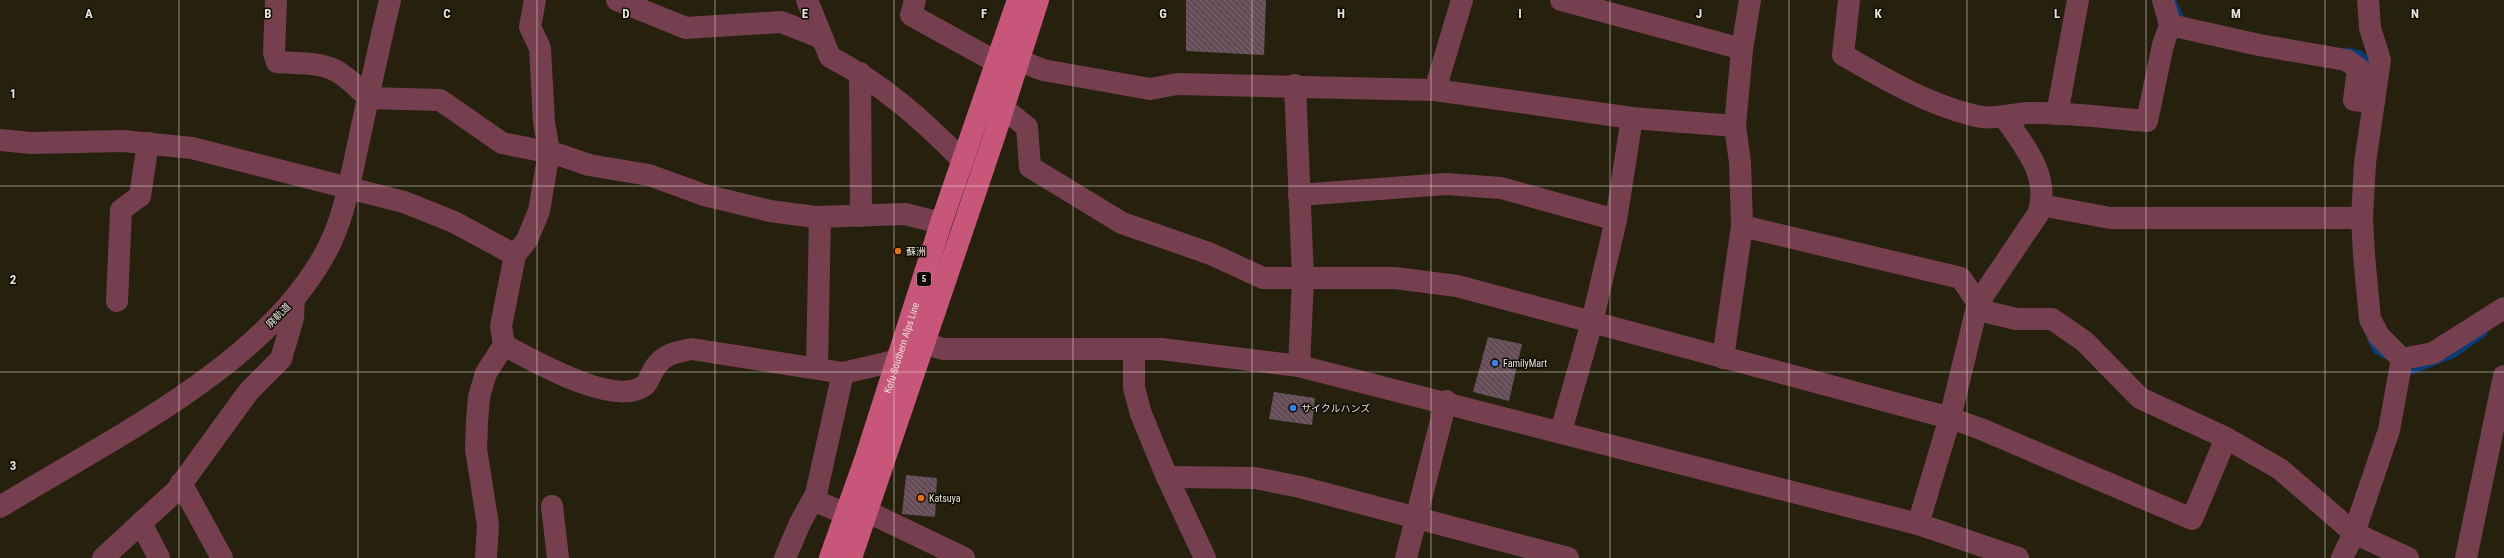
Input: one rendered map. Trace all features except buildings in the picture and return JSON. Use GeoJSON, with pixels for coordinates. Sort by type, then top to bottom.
{"type":"FeatureCollection","features":[{"type":"Feature","properties":{"kind":"main road","name":"Kofu Southern Alps Line"},"geometry":{"type":"LineString","coordinates":[[830,558],[856,512],[915,340],[1003,108],[1008,62],[1018,0]]}},
{"type":"Feature","properties":{"kind":"main road","name":"Kofu Southern Alps Line"},"geometry":{"type":"LineString","coordinates":[[851,558],[856,512],[898,360],[915,340],[941,223],[963,161],[1038,0]]}},
{"type":"Feature","properties":{"kind":"street"},"geometry":{"type":"LineString","coordinates":[[276,0],[274,53],[277,62],[315,64],[337,69],[349,78],[368,98],[440,100],[502,143],[549,152],[589,165],[649,175],[704,195],[770,211],[820,217],[905,214],[941,223]]}},
{"type":"Feature","properties":{"kind":"street","name":"廃軌道"},"geometry":{"type":"LineString","coordinates":[[0,507],[140,424],[198,385],[241,351],[294,299],[310,278],[329,247],[349,187],[390,0]]}},
{"type":"Feature","properties":{"kind":"street"},"geometry":{"type":"LineString","coordinates":[[486,558],[488,525],[476,449],[479,397],[486,373],[504,345],[500,326],[515,255],[527,240],[539,211],[549,152],[544,122],[540,48],[530,27],[536,0]]}},
{"type":"Feature","properties":{"kind":"street"},"geometry":{"type":"LineString","coordinates":[[617,0],[686,28],[781,22],[822,38]]}},
{"type":"Feature","properties":{"kind":"street"},"geometry":{"type":"LineString","coordinates":[[807,0],[830,57],[860,73],[928,125],[963,161]]}},
{"type":"Feature","properties":{"kind":"street"},"geometry":{"type":"LineString","coordinates":[[915,0],[911,15],[1008,62],[1150,89],[1177,84],[1295,85],[1435,90],[1632,118],[1735,126]]}},
{"type":"Feature","properties":{"kind":"street"},"geometry":{"type":"LineString","coordinates":[[1435,90],[1462,0]]}},
{"type":"Feature","properties":{"kind":"street"},"geometry":{"type":"LineString","coordinates":[[1562,0],[1742,49]]}},
{"type":"Feature","properties":{"kind":"street"},"geometry":{"type":"LineString","coordinates":[[1724,358],[1742,226],[1740,162],[1735,126],[1742,49],[1750,0]]}},
{"type":"Feature","properties":{"kind":"street"},"geometry":{"type":"LineString","coordinates":[[1849,0],[1843,55],[1904,91],[1973,116],[2005,118],[2028,113],[2147,122],[2163,45],[2170,25],[2163,0]]}},
{"type":"Feature","properties":{"kind":"street"},"geometry":{"type":"LineString","coordinates":[[2057,114],[2078,0]]}},
{"type":"Feature","properties":{"kind":"street"},"geometry":{"type":"LineString","coordinates":[[2342,558],[2354,533],[2389,430],[2398,388],[2400,368],[2379,336],[2370,319],[2353,217],[2365,163],[2367,101],[2380,60],[2370,28],[2368,0]]}},
{"type":"Feature","properties":{"kind":"street"},"geometry":{"type":"LineString","coordinates":[[2170,25],[2259,45],[2346,60],[2358,68],[2367,101]]}},
{"type":"Feature","properties":{"kind":"street"},"geometry":{"type":"LineString","coordinates":[[860,73],[861,216]]}},
{"type":"Feature","properties":{"kind":"street"},"geometry":{"type":"LineString","coordinates":[[1295,85],[1303,279],[1299,366]]}},
{"type":"Feature","properties":{"kind":"street"},"geometry":{"type":"LineString","coordinates":[[1003,108],[1027,127],[1030,168],[1122,223],[1211,254],[1263,278],[1395,278],[1457,286],[1950,418],[2192,519],[2226,438]]}},
{"type":"Feature","properties":{"kind":"street"},"geometry":{"type":"LineString","coordinates":[[1561,432],[1592,322],[1616,220],[1632,118]]}},
{"type":"Feature","properties":{"kind":"street"},"geometry":{"type":"LineString","coordinates":[[1918,524],[1950,418],[1978,303],[2038,214],[2043,199],[2040,179],[2029,154],[2005,118]]}},
{"type":"Feature","properties":{"kind":"street"},"geometry":{"type":"LineString","coordinates":[[0,140],[31,143],[123,141],[192,148],[404,202],[454,222],[515,255]]}},
{"type":"Feature","properties":{"kind":"street"},"geometry":{"type":"LineString","coordinates":[[117,301],[121,210],[140,196],[148,144]]}},
{"type":"Feature","properties":{"kind":"street"},"geometry":{"type":"LineString","coordinates":[[1299,195],[1454,184],[1501,188],[1616,220]]}},
{"type":"Feature","properties":{"kind":"street"},"geometry":{"type":"LineString","coordinates":[[2041,205],[2110,218],[2353,217]]}},
{"type":"Feature","properties":{"kind":"street"},"geometry":{"type":"LineString","coordinates":[[816,368],[820,217]]}},
{"type":"Feature","properties":{"kind":"street"},"geometry":{"type":"LineString","coordinates":[[1742,226],[1961,278],[1983,311],[2016,319],[2052,319],[2084,341],[2140,398],[2226,438],[2280,469],[2354,533],[2408,558]]}},
{"type":"Feature","properties":{"kind":"street"},"geometry":{"type":"LineString","coordinates":[[103,558],[181,483],[250,391],[281,359],[293,318],[294,299]]}},
{"type":"Feature","properties":{"kind":"street"},"geometry":{"type":"LineString","coordinates":[[2400,368],[2433,353],[2504,308]]}},
{"type":"Feature","properties":{"kind":"street"},"geometry":{"type":"LineString","coordinates":[[915,340],[943,349],[1161,349],[1299,366],[1446,402],[1918,524],[2018,558]]}},
{"type":"Feature","properties":{"kind":"street"},"geometry":{"type":"LineString","coordinates":[[504,345],[561,374],[612,391],[633,391],[645,384],[658,363],[670,353],[692,349],[844,373],[898,360]]}},
{"type":"Feature","properties":{"kind":"street"},"geometry":{"type":"LineString","coordinates":[[1134,349],[1134,388],[1141,414],[1167,477],[1205,558]]}},
{"type":"Feature","properties":{"kind":"street"},"geometry":{"type":"LineString","coordinates":[[785,558],[800,522],[816,494],[844,373]]}},
{"type":"Feature","properties":{"kind":"street"},"geometry":{"type":"LineString","coordinates":[[2466,558],[2504,376]]}},
{"type":"Feature","properties":{"kind":"street"},"geometry":{"type":"LineString","coordinates":[[1406,558],[1446,402]]}},
{"type":"Feature","properties":{"kind":"street"},"geometry":{"type":"LineString","coordinates":[[1167,477],[1254,478],[1300,487],[1416,519],[1501,550],[1568,558]]}},
{"type":"Feature","properties":{"kind":"street"},"geometry":{"type":"LineString","coordinates":[[181,483],[222,558]]}},
{"type":"Feature","properties":{"kind":"street"},"geometry":{"type":"LineString","coordinates":[[813,500],[856,512],[964,558]]}},
{"type":"Feature","properties":{"kind":"street"},"geometry":{"type":"LineString","coordinates":[[552,506],[558,558]]}},
{"type":"Feature","properties":{"kind":"street"},"geometry":{"type":"LineString","coordinates":[[141,523],[159,558]]}},
{"type":"Feature","properties":{"kind":"waterway"},"geometry":{"type":"LineString","coordinates":[[2174,2],[2182,20],[2184,20]]}},
{"type":"Feature","properties":{"kind":"waterway"},"geometry":{"type":"LineString","coordinates":[[2347,50],[2361,54],[2370,63],[2369,67]]}},
{"type":"Feature","properties":{"kind":"waterway"},"geometry":{"type":"LineString","coordinates":[[2405,368],[2411,372],[2454,355],[2485,333]]}},
{"type":"Feature","properties":{"kind":"waterway"},"geometry":{"type":"LineString","coordinates":[[2370,340],[2376,351],[2387,357]]}},
{"type":"Feature","properties":{"kind":"place","name":"蘇洲"},"geometry":{"type":"Point","coordinates":[898,251]}},
{"type":"Feature","properties":{"kind":"place","name":"FamilyMart"},"geometry":{"type":"Point","coordinates":[1495,363]}},
{"type":"Feature","properties":{"kind":"place","name":"サイクルハンズ"},"geometry":{"type":"Point","coordinates":[1293,408]}},
{"type":"Feature","properties":{"kind":"place","name":"Katsuya"},"geometry":{"type":"Point","coordinates":[921,498]}}]}
